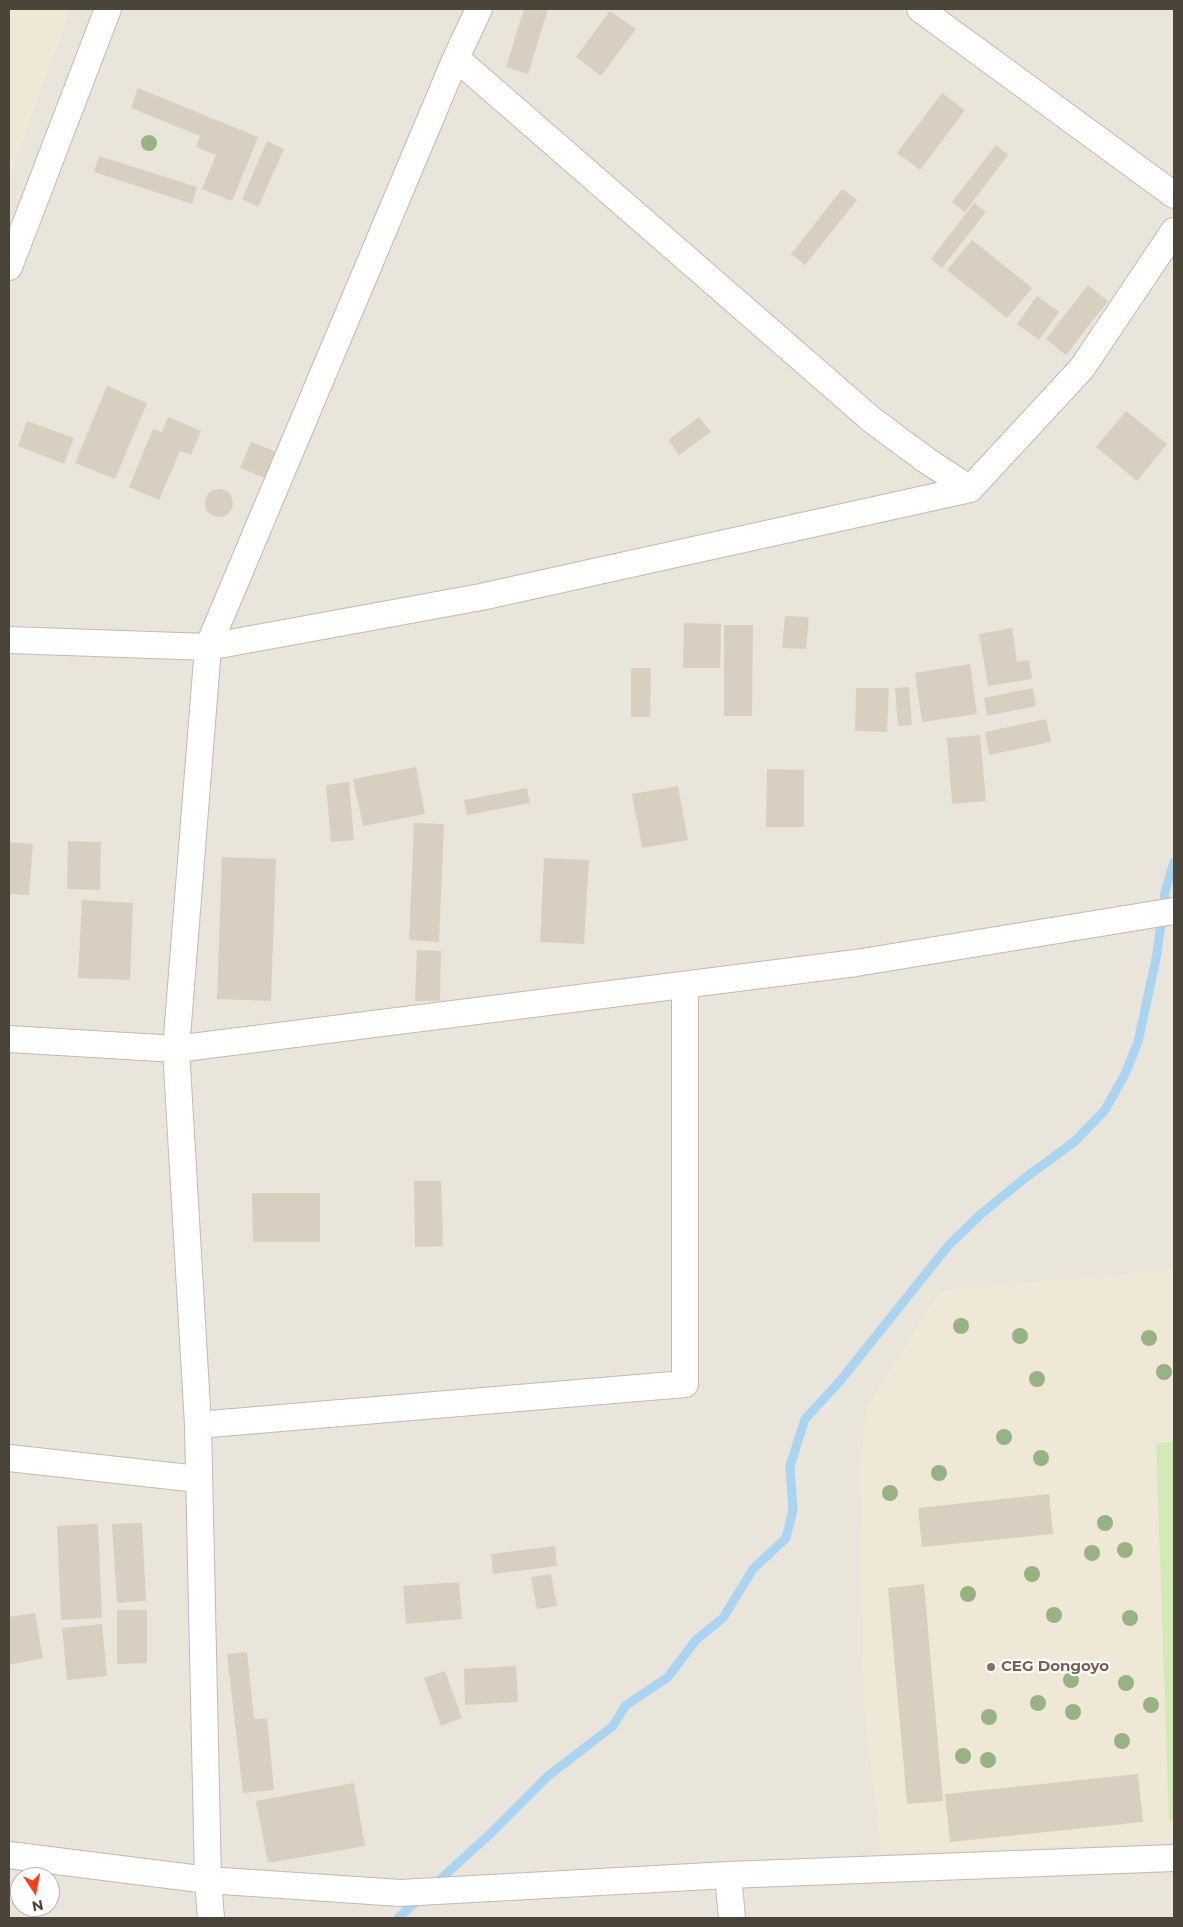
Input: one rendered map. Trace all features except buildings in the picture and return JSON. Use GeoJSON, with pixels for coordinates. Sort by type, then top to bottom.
{"type":"FeatureCollection","features":[{"type":"Feature","properties":{"kind":"street"},"geometry":{"type":"LineString","coordinates":[[9,267],[108,9]]}},
{"type":"Feature","properties":{"kind":"street"},"geometry":{"type":"LineString","coordinates":[[211,1918],[208,1880],[198,1425],[176,1049],[208,647],[456,58],[479,9]]}},
{"type":"Feature","properties":{"kind":"street"},"geometry":{"type":"LineString","coordinates":[[920,9],[1174,195]]}},
{"type":"Feature","properties":{"kind":"street"},"geometry":{"type":"LineString","coordinates":[[456,58],[872,420],[926,460],[970,489]]}},
{"type":"Feature","properties":{"kind":"street"},"geometry":{"type":"LineString","coordinates":[[9,640],[208,647],[481,597],[970,489],[1082,368],[1174,232]]}},
{"type":"Feature","properties":{"kind":"street"},"geometry":{"type":"LineString","coordinates":[[9,1039],[176,1049],[856,963],[1174,911]]}},
{"type":"Feature","properties":{"kind":"street"},"geometry":{"type":"LineString","coordinates":[[198,1425],[685,1384],[685,986]]}},
{"type":"Feature","properties":{"kind":"street"},"geometry":{"type":"LineString","coordinates":[[9,1458],[198,1479]]}},
{"type":"Feature","properties":{"kind":"street"},"geometry":{"type":"LineString","coordinates":[[9,1855],[208,1880],[400,1893],[728,1875],[1174,1858]]}},
{"type":"Feature","properties":{"kind":"street"},"geometry":{"type":"LineString","coordinates":[[728,1875],[732,1918]]}},
{"type":"Feature","properties":{"kind":"shaded area"},"geometry":{"type":"Polygon","coordinates":[[[9,9],[1174,9],[1174,1918],[9,1918],[9,9]]]}},
{"type":"Feature","properties":{"kind":"shaded area"},"geometry":{"type":"Polygon","coordinates":[[[9,9],[71,9],[9,177],[9,9]]]}},
{"type":"Feature","properties":{"kind":"shaded area","name":"CEG Dongoyo"},"geometry":{"type":"Polygon","coordinates":[[[1174,1270],[1174,1842],[905,1851],[882,1855],[864,1706],[860,1468],[867,1407],[940,1291],[1174,1270]]]}},
{"type":"Feature","properties":{"kind":"green space"},"geometry":{"type":"Polygon","coordinates":[[[1174,1442],[1174,1821],[1169,1821],[1156,1443],[1174,1442]]]}},
{"type":"Feature","properties":{"kind":"waterway"},"geometry":{"type":"LineString","coordinates":[[435,1884],[489,1835],[548,1776],[613,1726],[625,1706],[668,1677],[696,1640],[723,1618],[753,1569],[786,1538],[793,1510],[790,1466],[805,1419],[840,1381],[948,1246],[981,1214],[1025,1178],[1074,1142],[1105,1110],[1125,1074],[1138,1042],[1157,954],[1165,892],[1174,862]]}},
{"type":"Feature","properties":{"kind":"waterway"},"geometry":{"type":"LineString","coordinates":[[398,1918],[420,1898]]}},
{"type":"Feature","properties":{"kind":"place","name":"CEG Dongoyo"},"geometry":{"type":"Point","coordinates":[991,1667]}}]}
